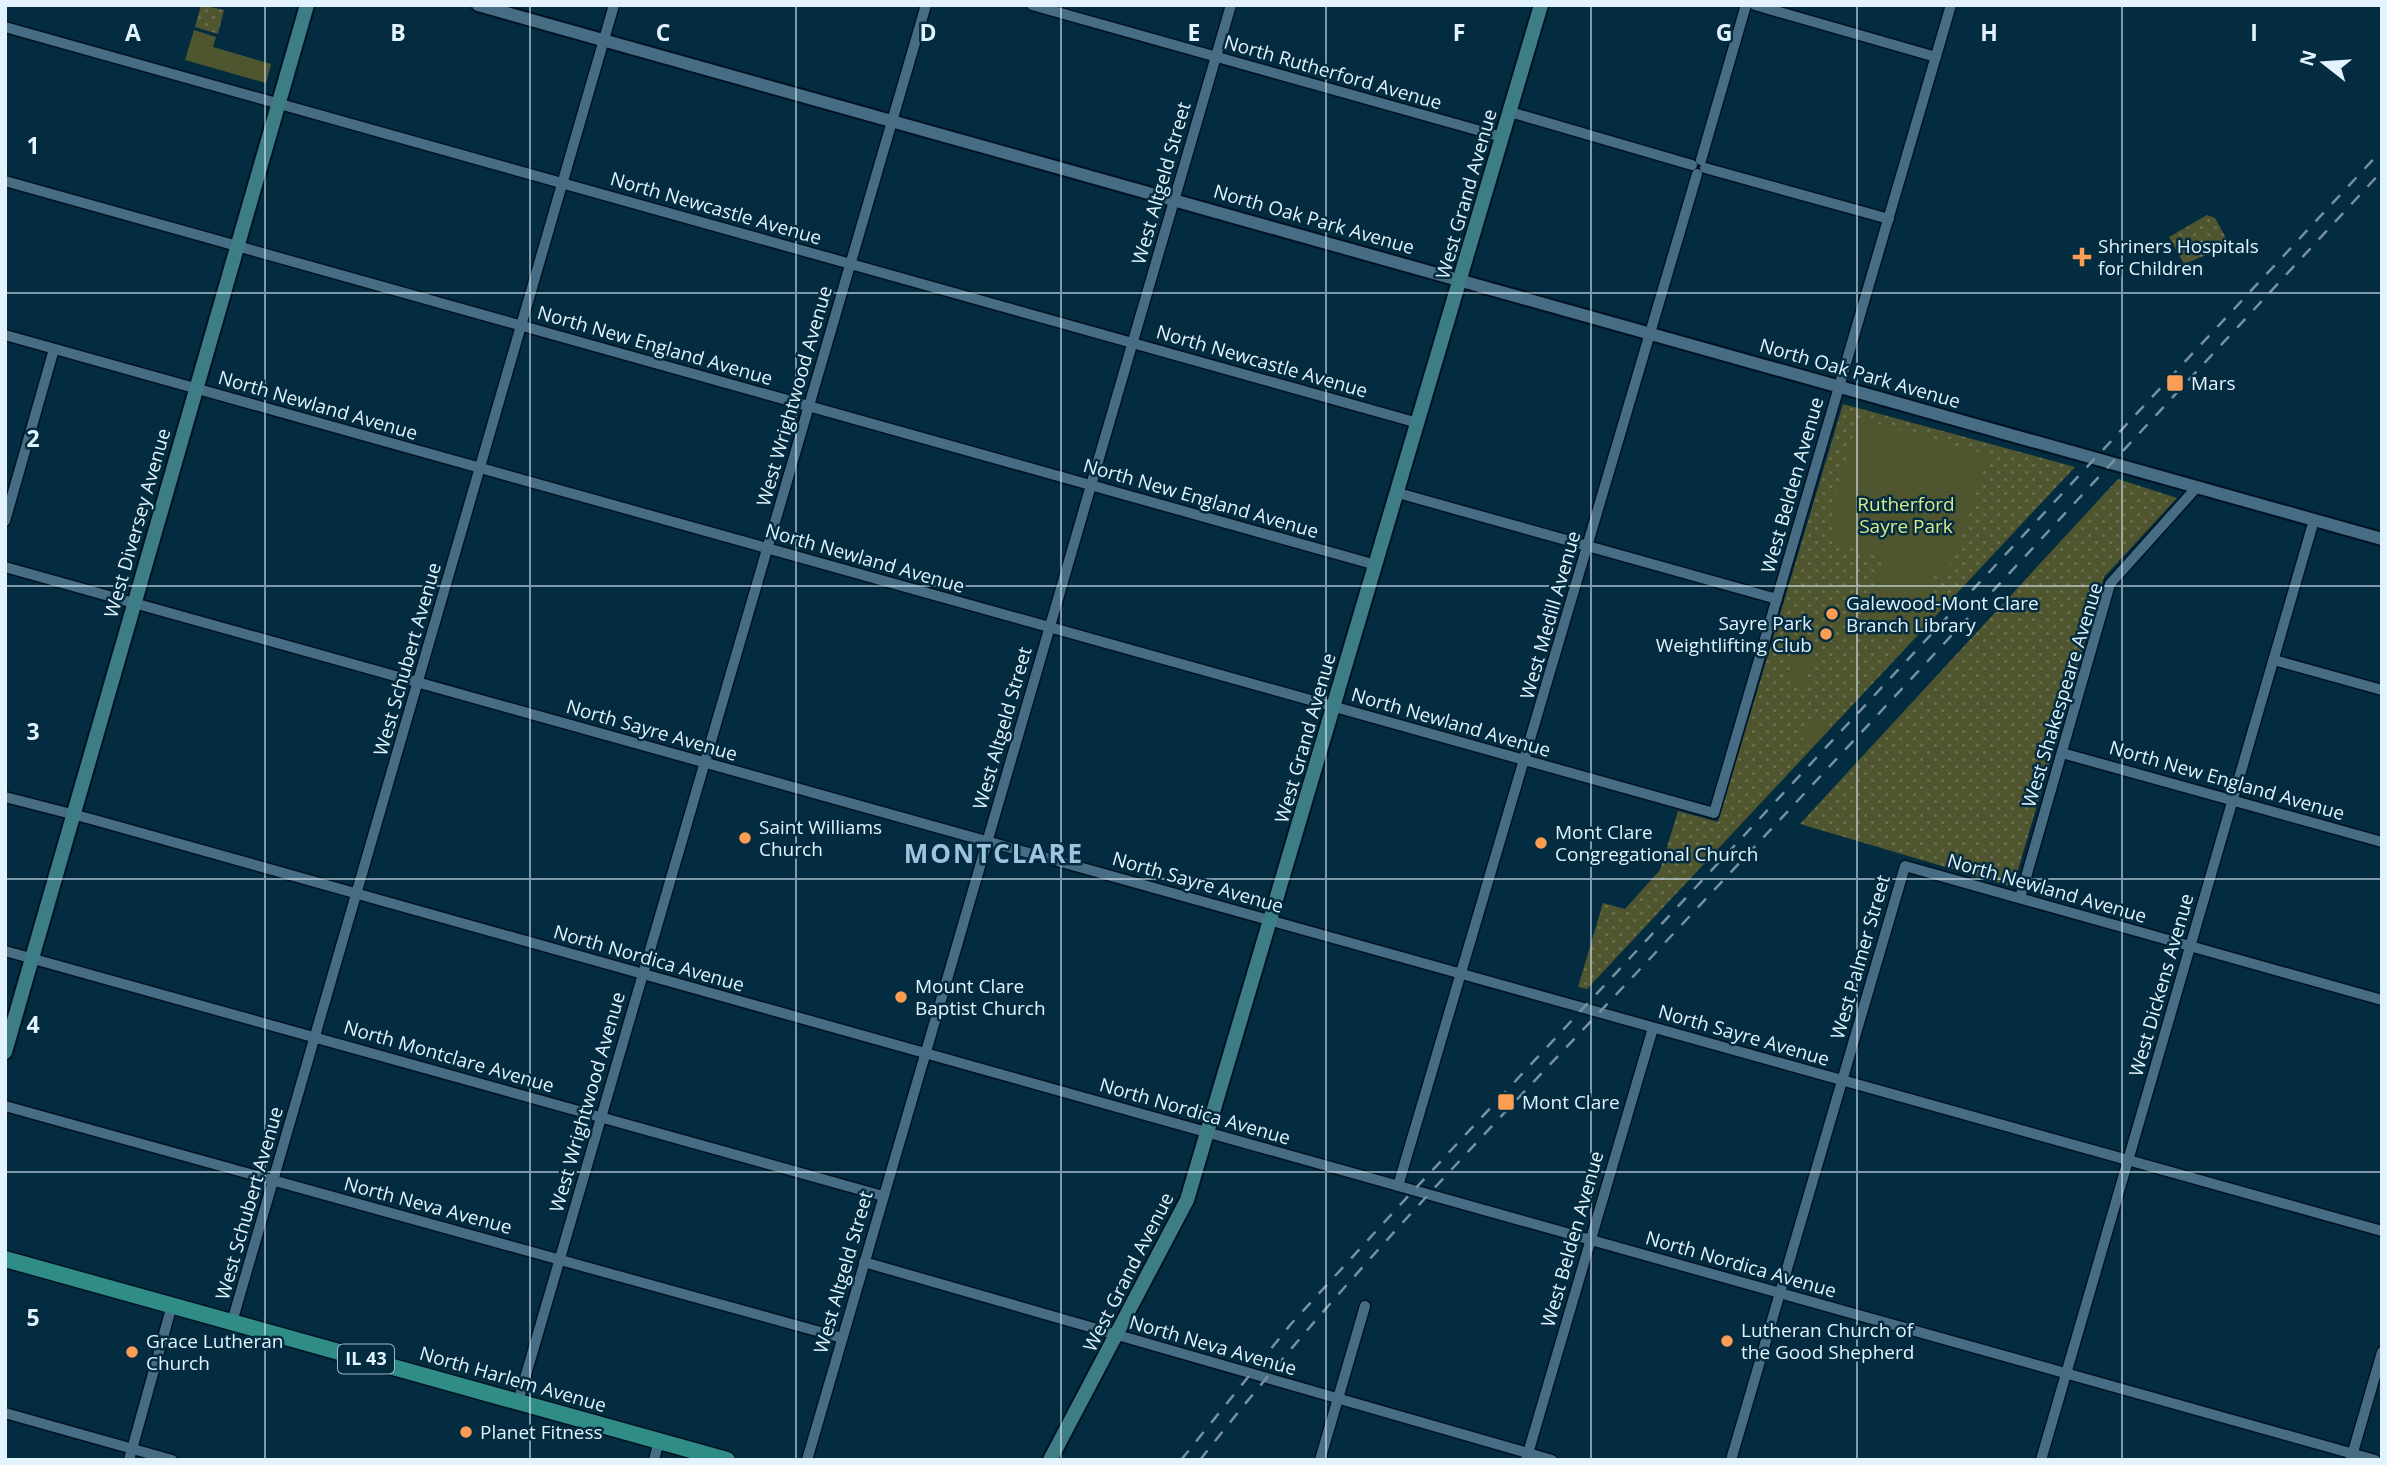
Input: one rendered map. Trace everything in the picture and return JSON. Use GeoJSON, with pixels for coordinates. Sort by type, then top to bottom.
{"type":"FeatureCollection","features":[{"type":"Feature","properties":{"kind":"main road","name":"West Diversey Avenue"},"geometry":{"type":"LineString","coordinates":[[5,1052],[307,5]]}},
{"type":"Feature","properties":{"kind":"main road","name":"West Grand Avenue"},"geometry":{"type":"LineString","coordinates":[[1050,1460],[1119,1335],[1187,1200],[1541,5]]}},
{"type":"Feature","properties":{"kind":"main road","name":"North Harlem Avenue"},"geometry":{"type":"LineString","coordinates":[[5,1259],[727,1460]]}},
{"type":"Feature","properties":{"kind":"street","name":"North Oak Park Avenue"},"geometry":{"type":"LineString","coordinates":[[478,5],[2382,539]]}},
{"type":"Feature","properties":{"kind":"street","name":"West Schubert Avenue"},"geometry":{"type":"LineString","coordinates":[[232,1322],[614,5]]}},
{"type":"Feature","properties":{"kind":"street","name":"West Wrightwood Avenue"},"geometry":{"type":"LineString","coordinates":[[518,1402],[926,5]]}},
{"type":"Feature","properties":{"kind":"street","name":"North Rutherford Avenue"},"geometry":{"type":"LineString","coordinates":[[1032,5],[1502,138]]}},
{"type":"Feature","properties":{"kind":"street","name":"West Altgeld Street"},"geometry":{"type":"LineString","coordinates":[[807,1460],[1231,5]]}},
{"type":"Feature","properties":{"kind":"street","name":"West Medill Avenue"},"geometry":{"type":"LineString","coordinates":[[1398,1186],[1526,761],[1746,5]]}},
{"type":"Feature","properties":{"kind":"street"},"geometry":{"type":"LineString","coordinates":[[1755,5],[1936,57]]}},
{"type":"Feature","properties":{"kind":"street","name":"West Belden Avenue"},"geometry":{"type":"LineString","coordinates":[[1714,813],[1951,5]]}},
{"type":"Feature","properties":{"kind":"street","name":"North Newcastle Avenue"},"geometry":{"type":"LineString","coordinates":[[5,27],[1418,423]]}},
{"type":"Feature","properties":{"kind":"street"},"geometry":{"type":"LineString","coordinates":[[1510,112],[1889,219]]}},
{"type":"Feature","properties":{"kind":"street","name":"North New England Avenue"},"geometry":{"type":"LineString","coordinates":[[5,181],[1376,565]]}},
{"type":"Feature","properties":{"kind":"street","name":"North Newland Avenue"},"geometry":{"type":"LineString","coordinates":[[5,335],[1714,813]]}},
{"type":"Feature","properties":{"kind":"street"},"geometry":{"type":"LineString","coordinates":[[5,522],[54,349]]}},
{"type":"Feature","properties":{"kind":"street","name":"West Shakespeare Avenue"},"geometry":{"type":"LineString","coordinates":[[2020,898],[2110,584],[2197,487]]}},
{"type":"Feature","properties":{"kind":"street"},"geometry":{"type":"LineString","coordinates":[[1398,493],[1777,599]]}},
{"type":"Feature","properties":{"kind":"street","name":"West Dickens Avenue"},"geometry":{"type":"LineString","coordinates":[[2041,1460],[2314,520]]}},
{"type":"Feature","properties":{"kind":"street","name":"North Sayre Avenue"},"geometry":{"type":"LineString","coordinates":[[5,567],[2382,1231]]}},
{"type":"Feature","properties":{"kind":"street"},"geometry":{"type":"LineString","coordinates":[[2274,660],[2382,690]]}},
{"type":"Feature","properties":{"kind":"street","name":"North New England Avenue"},"geometry":{"type":"LineString","coordinates":[[2062,753],[2382,842]]}},
{"type":"Feature","properties":{"kind":"street","name":"North Nordica Avenue"},"geometry":{"type":"LineString","coordinates":[[5,797],[357,893],[2066,1373],[2351,1457],[2375,1460]]}},
{"type":"Feature","properties":{"kind":"street","name":"North Newland Avenue"},"geometry":{"type":"LineString","coordinates":[[1905,866],[2382,1000]]}},
{"type":"Feature","properties":{"kind":"street","name":"West Palmer Street"},"geometry":{"type":"LineString","coordinates":[[1731,1460],[1905,866]]}},
{"type":"Feature","properties":{"kind":"street","name":"North Montclare Avenue"},"geometry":{"type":"LineString","coordinates":[[5,951],[884,1196]]}},
{"type":"Feature","properties":{"kind":"street","name":"West Belden Avenue"},"geometry":{"type":"LineString","coordinates":[[1527,1456],[1653,1028]]}},
{"type":"Feature","properties":{"kind":"street","name":"North Neva Avenue"},"geometry":{"type":"LineString","coordinates":[[5,1106],[842,1338]]}},
{"type":"Feature","properties":{"kind":"street","name":"North Neva Avenue"},"geometry":{"type":"LineString","coordinates":[[864,1262],[1527,1456],[1552,1460]]}},
{"type":"Feature","properties":{"kind":"street"},"geometry":{"type":"LineString","coordinates":[[129,1460],[172,1305]]}},
{"type":"Feature","properties":{"kind":"street"},"geometry":{"type":"LineString","coordinates":[[1320,1460],[1365,1306]]}},
{"type":"Feature","properties":{"kind":"street"},"geometry":{"type":"LineString","coordinates":[[2351,1457],[2382,1352]]}},
{"type":"Feature","properties":{"kind":"street"},"geometry":{"type":"LineString","coordinates":[[5,1413],[172,1460]]}},
{"type":"Feature","properties":{"kind":"street"},"geometry":{"type":"LineString","coordinates":[[654,1460],[659,1441]]}},
{"type":"Feature","properties":{"kind":"green space"},"geometry":{"type":"Polygon","coordinates":[[[201,5],[224,10],[218,34],[195,27],[201,5]]]}},
{"type":"Feature","properties":{"kind":"green space"},"geometry":{"type":"Polygon","coordinates":[[[194,30],[216,37],[213,47],[271,64],[266,83],[185,60],[194,30]]]}},
{"type":"Feature","properties":{"kind":"green space"},"geometry":{"type":"Polygon","coordinates":[[[2207,215],[2215,218],[2226,238],[2223,248],[2184,264],[2169,237],[2207,215]]]}},
{"type":"Feature","properties":{"kind":"green space","name":"Rutherford Sayre Park"},"geometry":{"type":"Polygon","coordinates":[[[1843,404],[2075,467],[1587,989],[1578,987],[1603,903],[1625,909],[1660,870],[1678,811],[1718,822],[1843,404]]]}},
{"type":"Feature","properties":{"kind":"green space"},"geometry":{"type":"Polygon","coordinates":[[[1858,418],[1988,455],[1947,573],[1934,571],[1919,628],[1868,614],[1884,556],[1835,542],[1837,491],[1858,418]]]}},
{"type":"Feature","properties":{"kind":"green space"},"geometry":{"type":"Polygon","coordinates":[[[2118,479],[2177,498],[2104,577],[2013,887],[1800,824],[2118,479]]]}},
{"type":"Feature","properties":{"kind":"green space"},"geometry":{"type":"Polygon","coordinates":[[[1796,647],[1814,653],[1804,684],[1787,679],[1796,647]]]}},
{"type":"Feature","properties":{"kind":"green space"},"geometry":{"type":"Polygon","coordinates":[[[1819,721],[1828,730],[1810,747],[1801,736],[1819,721]]]}},
{"type":"Feature","properties":{"kind":"railway"},"geometry":{"type":"LineString","coordinates":[[1181,1460],[1291,1324],[1400,1205],[2382,150]]}},
{"type":"Feature","properties":{"kind":"railway"},"geometry":{"type":"LineString","coordinates":[[1200,1460],[1316,1320],[1438,1184],[2382,171]]}},
{"type":"Feature","properties":{"kind":"place","name":"Shriners Hospitals for Children"},"geometry":{"type":"Point","coordinates":[2082,257]}},
{"type":"Feature","properties":{"kind":"place","name":"Mars"},"geometry":{"type":"Point","coordinates":[2175,383]}},
{"type":"Feature","properties":{"kind":"place","name":"Galewood-Mont Clare Branch Library"},"geometry":{"type":"Point","coordinates":[1832,614]}},
{"type":"Feature","properties":{"kind":"place","name":"Sayre Park Weightlifting Club"},"geometry":{"type":"Point","coordinates":[1826,634]}},
{"type":"Feature","properties":{"kind":"place","name":"Saint Williams Church"},"geometry":{"type":"Point","coordinates":[745,838]}},
{"type":"Feature","properties":{"kind":"place","name":"Mont Clare Congregational Church"},"geometry":{"type":"Point","coordinates":[1541,843]}},
{"type":"Feature","properties":{"kind":"place","name":"Mount Clare Baptist Church"},"geometry":{"type":"Point","coordinates":[901,997]}},
{"type":"Feature","properties":{"kind":"place","name":"Mont Clare"},"geometry":{"type":"Point","coordinates":[1506,1102]}},
{"type":"Feature","properties":{"kind":"place","name":"Lutheran Church of the Good Shepherd"},"geometry":{"type":"Point","coordinates":[1727,1341]}},
{"type":"Feature","properties":{"kind":"place","name":"Grace Lutheran Church"},"geometry":{"type":"Point","coordinates":[132,1352]}},
{"type":"Feature","properties":{"kind":"place","name":"Planet Fitness"},"geometry":{"type":"Point","coordinates":[466,1432]}},
{"type":"Feature","properties":{"kind":"district","name":"MONTCLARE"},"geometry":{"type":"Point","coordinates":[994,854]}}]}
